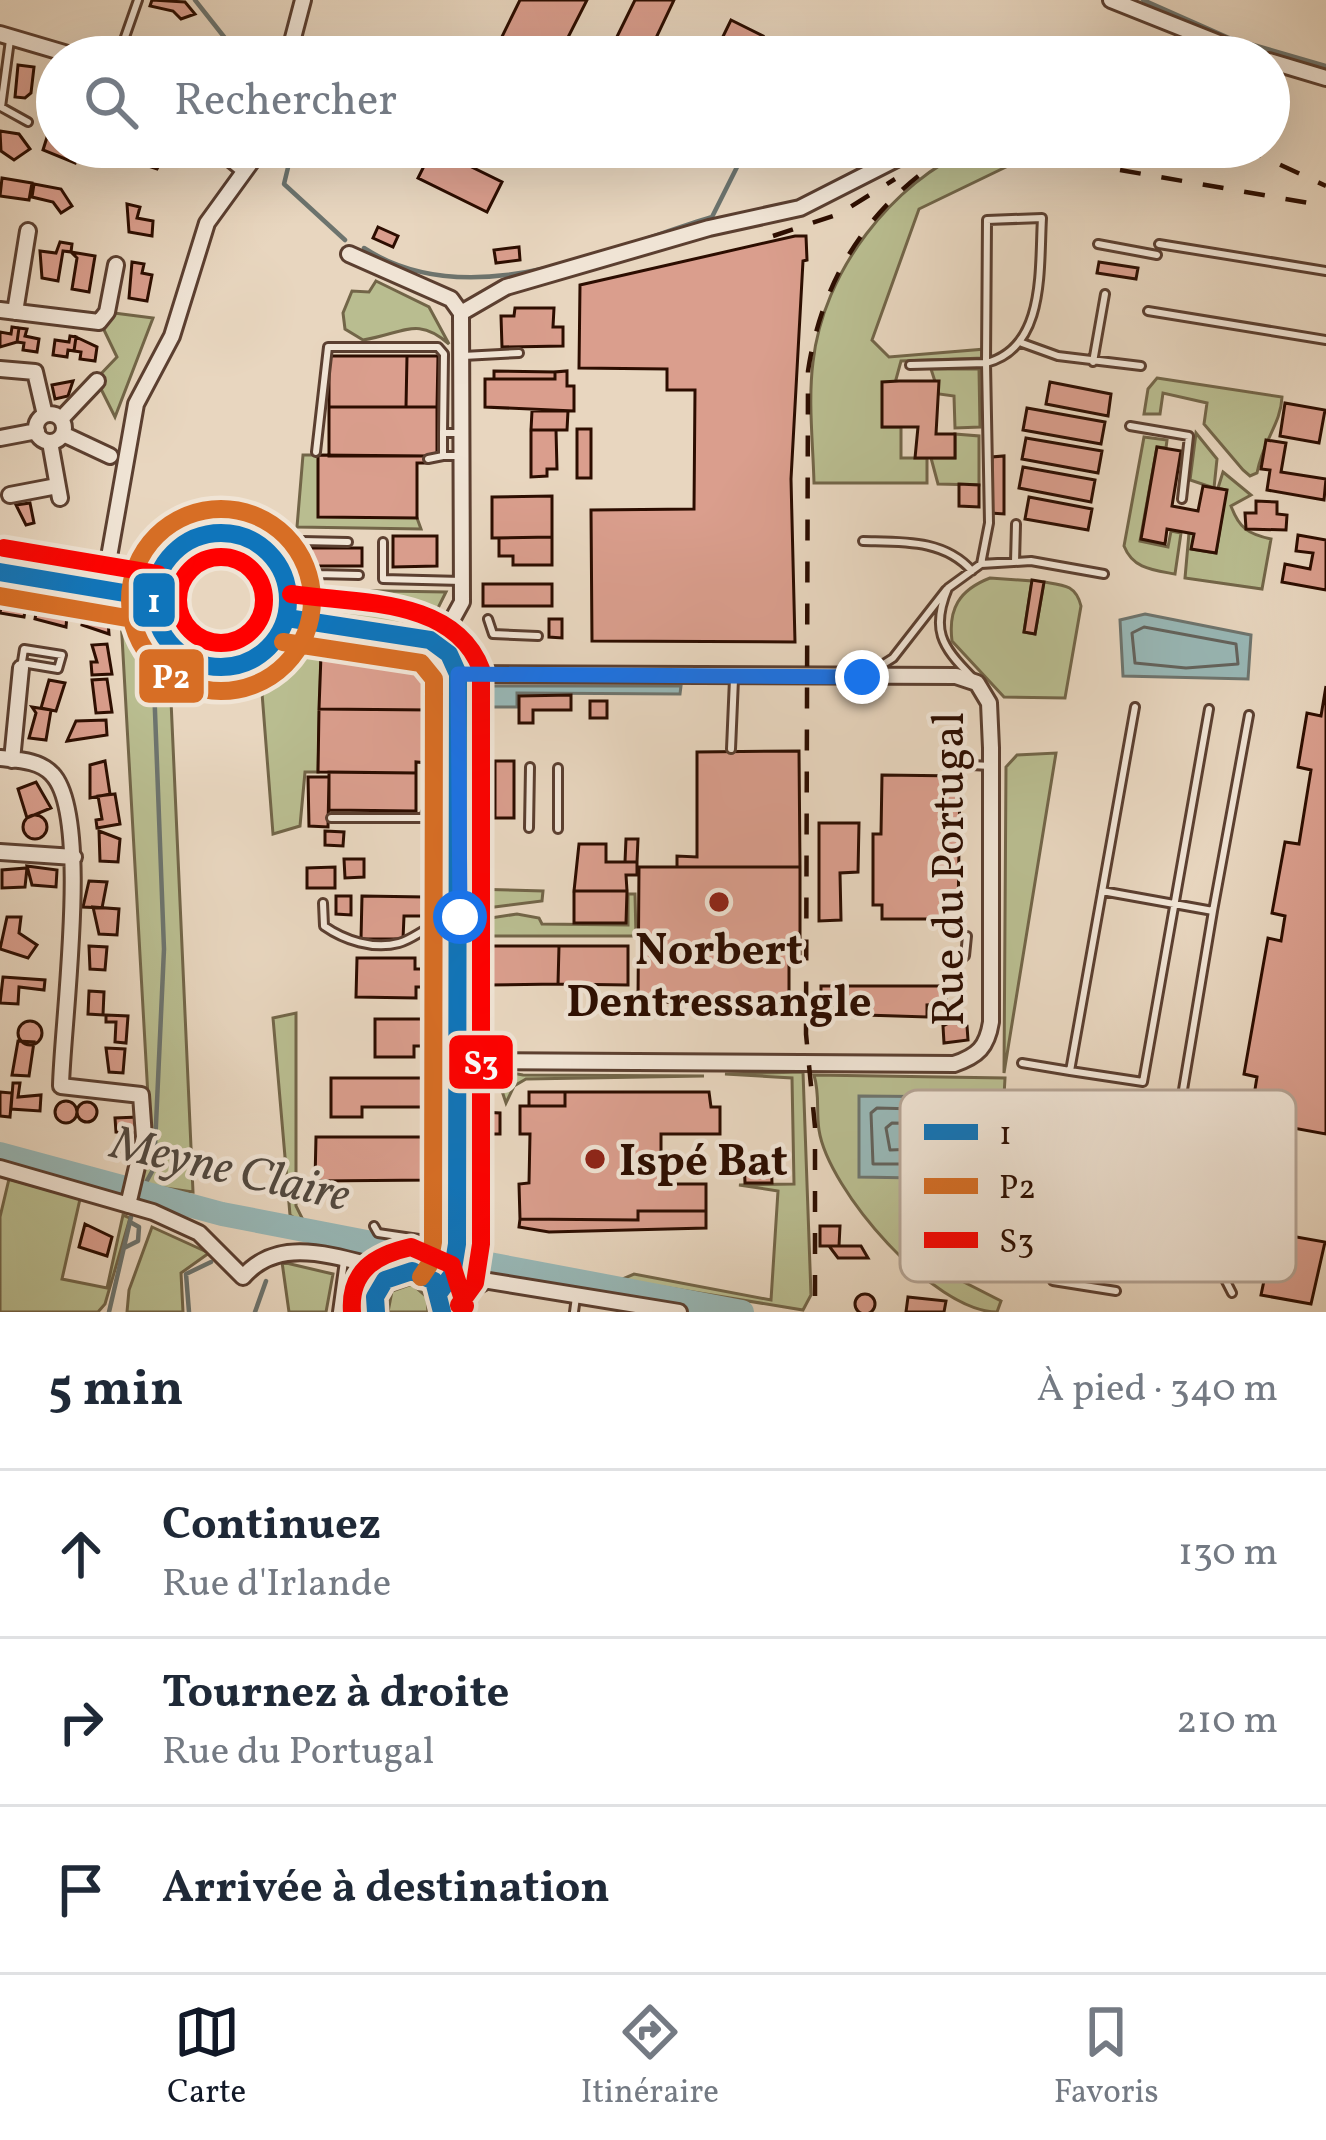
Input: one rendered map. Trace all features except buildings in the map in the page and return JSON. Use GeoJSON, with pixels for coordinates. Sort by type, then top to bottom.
{"type":"FeatureCollection","features":[{"type":"Feature","properties":{"kind":"street"},"geometry":{"type":"LineString","coordinates":[[294,36],[303,0]]}},
{"type":"Feature","properties":{"kind":"street"},"geometry":{"type":"LineString","coordinates":[[1112,0],[1202,36]]}},
{"type":"Feature","properties":{"kind":"street"},"geometry":{"type":"LineString","coordinates":[[5,35],[36,44]]}},
{"type":"Feature","properties":{"kind":"street"},"geometry":{"type":"LineString","coordinates":[[1290,67],[1326,78]]}},
{"type":"Feature","properties":{"kind":"street"},"geometry":{"type":"LineString","coordinates":[[103,591],[136,404],[172,336],[207,223],[241,168]]}},
{"type":"Feature","properties":{"kind":"street"},"geometry":{"type":"LineString","coordinates":[[461,313],[506,287],[709,228],[800,208],[879,168]]}},
{"type":"Feature","properties":{"kind":"street"},"geometry":{"type":"LineString","coordinates":[[28,231],[8,311],[99,322],[107,312],[116,266]]}},
{"type":"Feature","properties":{"kind":"street"},"geometry":{"type":"LineString","coordinates":[[349,254],[451,299],[461,313],[462,602],[451,622],[430,640]]}},
{"type":"Feature","properties":{"kind":"street"},"geometry":{"type":"LineString","coordinates":[[0,369],[35,372],[55,428],[59,492],[10,495]]}},
{"type":"Feature","properties":{"kind":"street"},"geometry":{"type":"LineString","coordinates":[[55,428],[97,381]]}},
{"type":"Feature","properties":{"kind":"street"},"geometry":{"type":"LineString","coordinates":[[0,438],[55,428],[110,456]]}},
{"type":"Feature","properties":{"kind":"street"},"geometry":{"type":"LineString","coordinates":[[234,534],[260,544],[279,564],[288,590],[287,617],[262,654],[220,668],[180,654],[156,619],[154,598],[161,570],[179,547],[205,535],[234,534]]}},
{"type":"Feature","properties":{"kind":"street"},"geometry":{"type":"LineString","coordinates":[[0,572],[154,598]]}},
{"type":"Feature","properties":{"kind":"street"},"geometry":{"type":"LineString","coordinates":[[287,617],[430,640],[449,654],[458,681],[457,1244],[444,1295]]}},
{"type":"Feature","properties":{"kind":"street"},"geometry":{"type":"LineString","coordinates":[[22,666],[6,759],[41,765],[56,776],[68,802],[74,857],[61,1086],[141,1095],[144,1137],[130,1194]]}},
{"type":"Feature","properties":{"kind":"street","name":"Rue du Portugal"},"geometry":{"type":"LineString","coordinates":[[458,681],[956,676],[977,683],[989,703],[991,766],[991,1022],[988,1039],[971,1059],[954,1064],[459,1060]]}},
{"type":"Feature","properties":{"kind":"street"},"geometry":{"type":"LineString","coordinates":[[0,852],[74,857]]}},
{"type":"Feature","properties":{"kind":"street"},"geometry":{"type":"LineString","coordinates":[[0,1168],[130,1194],[199,1233],[243,1277],[268,1255],[290,1251],[424,1274],[444,1295]]}},
{"type":"Feature","properties":{"kind":"street"},"geometry":{"type":"LineString","coordinates":[[374,1267],[380,1287],[376,1312]]}},
{"type":"Feature","properties":{"kind":"street"},"geometry":{"type":"LineString","coordinates":[[380,1287],[400,1272]]}},
{"type":"Feature","properties":{"kind":"street"},"geometry":{"type":"LineString","coordinates":[[444,1295],[495,1278],[679,1312]]}},
{"type":"Feature","properties":{"kind":"street"},"geometry":{"type":"LineString","coordinates":[[444,1295],[495,1278]]}},
{"type":"Feature","properties":{"kind":"lane"},"geometry":{"type":"LineString","coordinates":[[125,36],[138,0]]}},
{"type":"Feature","properties":{"kind":"lane"},"geometry":{"type":"LineString","coordinates":[[5,35],[1,106],[28,122]]}},
{"type":"Feature","properties":{"kind":"lane"},"geometry":{"type":"LineString","coordinates":[[910,365],[986,363],[1006,358],[1022,344],[1038,292],[1042,218],[987,220],[986,363],[989,523],[981,564]]}},
{"type":"Feature","properties":{"kind":"lane"},"geometry":{"type":"LineString","coordinates":[[1097,244],[1157,255]]}},
{"type":"Feature","properties":{"kind":"lane"},"geometry":{"type":"LineString","coordinates":[[1159,244],[1326,271]]}},
{"type":"Feature","properties":{"kind":"lane"},"geometry":{"type":"LineString","coordinates":[[1093,362],[1105,294]]}},
{"type":"Feature","properties":{"kind":"lane"},"geometry":{"type":"LineString","coordinates":[[1148,311],[1326,340]]}},
{"type":"Feature","properties":{"kind":"lane"},"geometry":{"type":"LineString","coordinates":[[1022,344],[1093,362],[1141,366]]}},
{"type":"Feature","properties":{"kind":"lane"},"geometry":{"type":"LineString","coordinates":[[316,452],[328,347],[438,347],[444,354],[443,456]]}},
{"type":"Feature","properties":{"kind":"lane"},"geometry":{"type":"LineString","coordinates":[[463,356],[519,353]]}},
{"type":"Feature","properties":{"kind":"lane"},"geometry":{"type":"LineString","coordinates":[[1130,426],[1189,436],[1182,499]]}},
{"type":"Feature","properties":{"kind":"lane"},"geometry":{"type":"LineString","coordinates":[[443,434],[464,433]]}},
{"type":"Feature","properties":{"kind":"lane"},"geometry":{"type":"LineString","coordinates":[[428,459],[463,456]]}},
{"type":"Feature","properties":{"kind":"lane"},"geometry":{"type":"LineString","coordinates":[[1015,562],[1016,524]]}},
{"type":"Feature","properties":{"kind":"lane"},"geometry":{"type":"LineString","coordinates":[[863,541],[925,543],[962,559],[972,571]]}},
{"type":"Feature","properties":{"kind":"lane"},"geometry":{"type":"LineString","coordinates":[[348,542],[302,542],[303,572],[359,575]]}},
{"type":"Feature","properties":{"kind":"lane"},"geometry":{"type":"LineString","coordinates":[[383,542],[383,579],[463,581]]}},
{"type":"Feature","properties":{"kind":"lane"},"geometry":{"type":"LineString","coordinates":[[862,677],[892,658],[948,588],[981,564],[1015,562],[1103,574]]}},
{"type":"Feature","properties":{"kind":"lane"},"geometry":{"type":"LineString","coordinates":[[313,622],[316,574]]}},
{"type":"Feature","properties":{"kind":"lane"},"geometry":{"type":"LineString","coordinates":[[948,588],[937,613],[937,631],[945,650],[977,683]]}},
{"type":"Feature","properties":{"kind":"lane"},"geometry":{"type":"LineString","coordinates":[[488,619],[493,634],[538,636]]}},
{"type":"Feature","properties":{"kind":"lane"},"geometry":{"type":"LineString","coordinates":[[24,649],[62,655],[58,670],[22,666],[24,649]]}},
{"type":"Feature","properties":{"kind":"lane"},"geometry":{"type":"LineString","coordinates":[[331,818],[423,818],[432,801],[437,673]]}},
{"type":"Feature","properties":{"kind":"lane"},"geometry":{"type":"LineString","coordinates":[[731,749],[734,675]]}},
{"type":"Feature","properties":{"kind":"lane"},"geometry":{"type":"LineString","coordinates":[[436,688],[458,681]]}},
{"type":"Feature","properties":{"kind":"lane"},"geometry":{"type":"LineString","coordinates":[[1070,1071],[1135,707]]}},
{"type":"Feature","properties":{"kind":"lane"},"geometry":{"type":"LineString","coordinates":[[1022,1064],[1143,1082],[1209,709]]}},
{"type":"Feature","properties":{"kind":"lane"},"geometry":{"type":"LineString","coordinates":[[1183,1090],[1250,715]]}},
{"type":"Feature","properties":{"kind":"lane"},"geometry":{"type":"LineString","coordinates":[[971,765],[991,766]]}},
{"type":"Feature","properties":{"kind":"lane"},"geometry":{"type":"LineString","coordinates":[[529,829],[530,767]]}},
{"type":"Feature","properties":{"kind":"lane"},"geometry":{"type":"LineString","coordinates":[[558,829],[559,768]]}},
{"type":"Feature","properties":{"kind":"lane"},"geometry":{"type":"LineString","coordinates":[[432,801],[461,799]]}},
{"type":"Feature","properties":{"kind":"lane"},"geometry":{"type":"LineString","coordinates":[[1102,891],[1214,911]]}},
{"type":"Feature","properties":{"kind":"lane"},"geometry":{"type":"LineString","coordinates":[[433,923],[434,899]]}},
{"type":"Feature","properties":{"kind":"lane"},"geometry":{"type":"LineString","coordinates":[[323,903],[324,926],[360,942],[402,943],[433,923],[460,917]]}},
{"type":"Feature","properties":{"kind":"lane"},"geometry":{"type":"LineString","coordinates":[[958,960],[965,956],[967,936]]}},
{"type":"Feature","properties":{"kind":"lane"},"geometry":{"type":"LineString","coordinates":[[487,1095],[478,1099],[478,1148],[487,1165]]}},
{"type":"Feature","properties":{"kind":"lane"},"geometry":{"type":"LineString","coordinates":[[438,1140],[438,1192]]}},
{"type":"Feature","properties":{"kind":"lane"},"geometry":{"type":"LineString","coordinates":[[374,1226],[394,1237],[457,1244]]}},
{"type":"Feature","properties":{"kind":"lane"},"geometry":{"type":"LineString","coordinates":[[337,1312],[344,1257]]}},
{"type":"Feature","properties":{"kind":"lane"},"geometry":{"type":"LineString","coordinates":[[1064,1282],[1116,1291]]}},
{"type":"Feature","properties":{"kind":"lane"},"geometry":{"type":"LineString","coordinates":[[1226,1282],[1232,1293]]}},
{"type":"Feature","properties":{"kind":"lane"},"geometry":{"type":"LineString","coordinates":[[574,1312],[577,1293]]}},
{"type":"Feature","properties":{"kind":"green space"},"geometry":{"type":"Polygon","coordinates":[[[937,168],[1004,168],[919,209],[872,340],[889,357],[986,349],[984,358],[901,361],[883,427],[901,427],[901,458],[927,458],[927,483],[814,483],[811,407],[819,328],[846,264],[889,207],[937,168]]]}},
{"type":"Feature","properties":{"kind":"green space"},"geometry":{"type":"Polygon","coordinates":[[[376,281],[429,307],[449,344],[419,329],[363,340],[345,329],[343,313],[352,291],[369,292],[376,281]]]}},
{"type":"Feature","properties":{"kind":"green space"},"geometry":{"type":"Polygon","coordinates":[[[114,313],[153,318],[115,417],[96,379],[117,357],[103,328],[114,313]]]}},
{"type":"Feature","properties":{"kind":"green space"},"geometry":{"type":"Polygon","coordinates":[[[931,369],[979,369],[980,427],[955,428],[954,396],[939,394],[931,369]]]}},
{"type":"Feature","properties":{"kind":"green space"},"geometry":{"type":"Polygon","coordinates":[[[1157,378],[1282,397],[1257,473],[1250,476],[1243,470],[1204,424],[1207,403],[1163,393],[1160,414],[1144,414],[1148,389],[1157,378]]]}},
{"type":"Feature","properties":{"kind":"green space"},"geometry":{"type":"Polygon","coordinates":[[[1196,433],[1217,459],[1214,488],[1190,480],[1196,433]]]}},
{"type":"Feature","properties":{"kind":"green space"},"geometry":{"type":"Polygon","coordinates":[[[955,434],[979,436],[979,485],[938,484],[931,458],[955,458],[955,434]]]}},
{"type":"Feature","properties":{"kind":"green space"},"geometry":{"type":"Polygon","coordinates":[[[1144,437],[1167,440],[1166,448],[1157,447],[1140,541],[1168,547],[1171,531],[1181,533],[1175,574],[1138,564],[1124,546],[1144,437]]]}},
{"type":"Feature","properties":{"kind":"green space"},"geometry":{"type":"Polygon","coordinates":[[[303,455],[318,455],[417,518],[421,529],[297,527],[303,455]]]}},
{"type":"Feature","properties":{"kind":"green space"},"geometry":{"type":"Polygon","coordinates":[[[1223,472],[1251,495],[1231,506],[1237,520],[1250,532],[1271,539],[1262,589],[1185,578],[1189,533],[1194,534],[1192,549],[1216,553],[1226,490],[1218,488],[1223,472]]]}},
{"type":"Feature","properties":{"kind":"green space"},"geometry":{"type":"Polygon","coordinates":[[[0,548],[83,563],[73,573],[0,559],[0,548]]]}},
{"type":"Feature","properties":{"kind":"green space"},"geometry":{"type":"Polygon","coordinates":[[[990,578],[1032,581],[1024,632],[1035,634],[1044,582],[1063,585],[1076,594],[1081,606],[1065,698],[1004,697],[952,641],[958,602],[970,588],[990,578]]]}},
{"type":"Feature","properties":{"kind":"green space"},"geometry":{"type":"Polygon","coordinates":[[[323,590],[446,592],[435,614],[412,621],[413,604],[323,590]]]}},
{"type":"Feature","properties":{"kind":"green space"},"geometry":{"type":"Polygon","coordinates":[[[120,601],[149,610],[154,643],[169,656],[193,1192],[136,1184],[150,1132],[120,601]]]}},
{"type":"Feature","properties":{"kind":"green space"},"geometry":{"type":"Polygon","coordinates":[[[317,603],[406,613],[403,624],[316,614],[317,603]]]}},
{"type":"Feature","properties":{"kind":"green space"},"geometry":{"type":"Polygon","coordinates":[[[265,626],[365,638],[425,654],[429,660],[419,655],[321,654],[318,772],[305,772],[300,826],[273,834],[261,680],[265,626]]]}},
{"type":"Feature","properties":{"kind":"green space"},"geometry":{"type":"Polygon","coordinates":[[[1056,753],[1004,1073],[1006,767],[1017,755],[1056,753]]]}},
{"type":"Feature","properties":{"kind":"green space"},"geometry":{"type":"Polygon","coordinates":[[[471,889],[543,891],[542,901],[471,910],[471,889]]]}},
{"type":"Feature","properties":{"kind":"green space"},"geometry":{"type":"Polygon","coordinates":[[[628,894],[635,894],[636,936],[471,936],[471,921],[517,914],[539,918],[542,924],[628,925],[628,894]]]}},
{"type":"Feature","properties":{"kind":"green space"},"geometry":{"type":"Polygon","coordinates":[[[296,1013],[296,1206],[306,1226],[290,1215],[273,1018],[296,1013]]]}},
{"type":"Feature","properties":{"kind":"green space"},"geometry":{"type":"Polygon","coordinates":[[[501,1071],[704,1076],[526,1079],[514,1086],[506,1103],[498,1079],[501,1071]]]}},
{"type":"Feature","properties":{"kind":"green space"},"geometry":{"type":"Polygon","coordinates":[[[803,1072],[811,1295],[803,1310],[620,1280],[634,1274],[771,1300],[778,1191],[739,1185],[794,1184],[792,1078],[725,1074],[803,1072]]]}},
{"type":"Feature","properties":{"kind":"green space"},"geometry":{"type":"Polygon","coordinates":[[[814,1075],[1005,1078],[1004,1090],[900,1090],[900,1255],[863,1214],[827,1155],[819,1130],[814,1075]]]}},
{"type":"Feature","properties":{"kind":"green space"},"geometry":{"type":"Polygon","coordinates":[[[9,1179],[80,1199],[62,1279],[107,1288],[123,1215],[130,1218],[105,1304],[98,1312],[0,1312],[0,1217],[9,1179]]]}},
{"type":"Feature","properties":{"kind":"green space"},"geometry":{"type":"Polygon","coordinates":[[[152,1227],[209,1253],[181,1273],[183,1312],[127,1312],[129,1290],[152,1227]]]}},
{"type":"Feature","properties":{"kind":"green space"},"geometry":{"type":"Polygon","coordinates":[[[282,1262],[333,1274],[326,1312],[289,1312],[282,1262]]]}},
{"type":"Feature","properties":{"kind":"green space"},"geometry":{"type":"Polygon","coordinates":[[[931,1282],[964,1282],[1001,1301],[997,1312],[972,1307],[931,1282]]]}},
{"type":"Feature","properties":{"kind":"green space"},"geometry":{"type":"Polygon","coordinates":[[[412,1284],[427,1297],[428,1312],[388,1312],[392,1291],[412,1284]]]}},
{"type":"Feature","properties":{"kind":"water"},"geometry":{"type":"Polygon","coordinates":[[[1145,614],[1251,635],[1248,679],[1123,676],[1120,620],[1145,614]]]}},
{"type":"Feature","properties":{"kind":"water"},"geometry":{"type":"Polygon","coordinates":[[[480,686],[681,686],[680,694],[517,693],[517,707],[487,707],[487,721],[473,721],[474,692],[480,686]]]}},
{"type":"Feature","properties":{"kind":"water"},"geometry":{"type":"Polygon","coordinates":[[[859,1096],[900,1096],[900,1178],[859,1177],[859,1096]]]}},
{"type":"Feature","properties":{"kind":"waterway"},"geometry":{"type":"LineString","coordinates":[[195,0],[223,36]]}},
{"type":"Feature","properties":{"kind":"waterway"},"geometry":{"type":"LineString","coordinates":[[1143,0],[1224,36]]}},
{"type":"Feature","properties":{"kind":"waterway"},"geometry":{"type":"LineString","coordinates":[[1290,56],[1326,66]]}},
{"type":"Feature","properties":{"kind":"waterway"},"geometry":{"type":"LineString","coordinates":[[288,168],[284,184],[345,240]]}},
{"type":"Feature","properties":{"kind":"waterway"},"geometry":{"type":"LineString","coordinates":[[364,248],[405,268],[447,276],[492,277],[538,270],[712,217],[736,168]]}},
{"type":"Feature","properties":{"kind":"waterway"},"geometry":{"type":"LineString","coordinates":[[139,1195],[154,1168],[164,949],[153,659]]}},
{"type":"Feature","properties":{"kind":"waterway","name":"Meyne Claire"},"geometry":{"type":"LineString","coordinates":[[0,1154],[222,1214],[444,1257]]}},
{"type":"Feature","properties":{"kind":"waterway"},"geometry":{"type":"LineString","coordinates":[[109,1312],[131,1217]]}},
{"type":"Feature","properties":{"kind":"waterway"},"geometry":{"type":"LineString","coordinates":[[124,1248],[138,1241],[139,1227],[130,1222]]}},
{"type":"Feature","properties":{"kind":"waterway","name":"Meyne Claire"},"geometry":{"type":"LineString","coordinates":[[468,1260],[742,1312]]}},
{"type":"Feature","properties":{"kind":"waterway"},"geometry":{"type":"LineString","coordinates":[[189,1312],[186,1274],[211,1262]]}},
{"type":"Feature","properties":{"kind":"waterway"},"geometry":{"type":"LineString","coordinates":[[255,1312],[266,1281]]}},
{"type":"Feature","properties":{"kind":"railway"},"geometry":{"type":"LineString","coordinates":[[815,1296],[815,1127],[806,1034],[808,371],[815,335],[840,270],[879,214],[929,168]]}},
{"type":"Feature","properties":{"kind":"railway"},"geometry":{"type":"LineString","coordinates":[[1287,168],[1326,186]]}},
{"type":"Feature","properties":{"kind":"railway"},"geometry":{"type":"LineString","coordinates":[[1120,170],[1326,206]]}},
{"type":"Feature","properties":{"kind":"railway"},"geometry":{"type":"LineString","coordinates":[[773,236],[839,214],[895,179]]}},
{"type":"Feature","properties":{"kind":"transit line","name":"P2"},"geometry":{"type":"LineString","coordinates":[[221,509],[256,516],[285,536],[305,565],[312,600],[305,635],[285,664],[256,684],[221,691],[186,684],[157,664],[137,635],[130,600],[137,565],[157,536],[186,516],[221,509]]}},
{"type":"Feature","properties":{"kind":"transit line","name":"1"},"geometry":{"type":"LineString","coordinates":[[221,533],[247,538],[268,553],[283,574],[288,600],[283,626],[268,647],[247,662],[221,667],[195,662],[174,647],[159,626],[154,600],[159,574],[174,553],[195,538],[221,533]]}},
{"type":"Feature","properties":{"kind":"transit line","name":"S3"},"geometry":{"type":"LineString","coordinates":[[4,548],[158,574]]}},
{"type":"Feature","properties":{"kind":"transit line","name":"S3"},"geometry":{"type":"LineString","coordinates":[[221,557],[237,560],[251,570],[261,584],[264,600],[261,616],[251,630],[237,640],[221,643],[205,640],[191,630],[181,616],[178,600],[181,584],[191,570],[205,560],[221,557]]}},
{"type":"Feature","properties":{"kind":"transit line","name":"1"},"geometry":{"type":"LineString","coordinates":[[0,572],[154,598]]}},
{"type":"Feature","properties":{"kind":"transit line","name":"S3"},"geometry":{"type":"LineString","coordinates":[[291,594],[373,603],[426,616],[449,628],[468,646],[481,669],[481,1244],[475,1283],[459,1305]]}},
{"type":"Feature","properties":{"kind":"transit line","name":"P2"},"geometry":{"type":"LineString","coordinates":[[0,596],[150,622]]}},
{"type":"Feature","properties":{"kind":"transit line","name":"1"},"geometry":{"type":"LineString","coordinates":[[287,618],[430,640],[449,654],[458,674],[457,1244],[452,1275],[440,1291]]}},
{"type":"Feature","properties":{"kind":"transit line","name":"P2"},"geometry":{"type":"LineString","coordinates":[[283,642],[421,663],[434,679],[433,1242],[429,1265],[421,1277]]}},
{"type":"Feature","properties":{"kind":"transit line","name":"S3"},"geometry":{"type":"LineString","coordinates":[[352,1312],[355,1286],[367,1267],[411,1247],[452,1265],[465,1306]]}},
{"type":"Feature","properties":{"kind":"transit line","name":"1"},"geometry":{"type":"LineString","coordinates":[[376,1312],[375,1297],[385,1280],[412,1271],[434,1281],[442,1312]]}},
{"type":"Feature","properties":{"kind":"place","name":"Norbert Dentressangle"},"geometry":{"type":"Point","coordinates":[719,902]}},
{"type":"Feature","properties":{"kind":"place","name":"Ispé Bat"},"geometry":{"type":"Point","coordinates":[595,1159]}},
{"type":"Feature","properties":{"kind":"route"},"geometry":{"type":"LineString","coordinates":[[460,917],[458,674],[862,677]]}}]}
